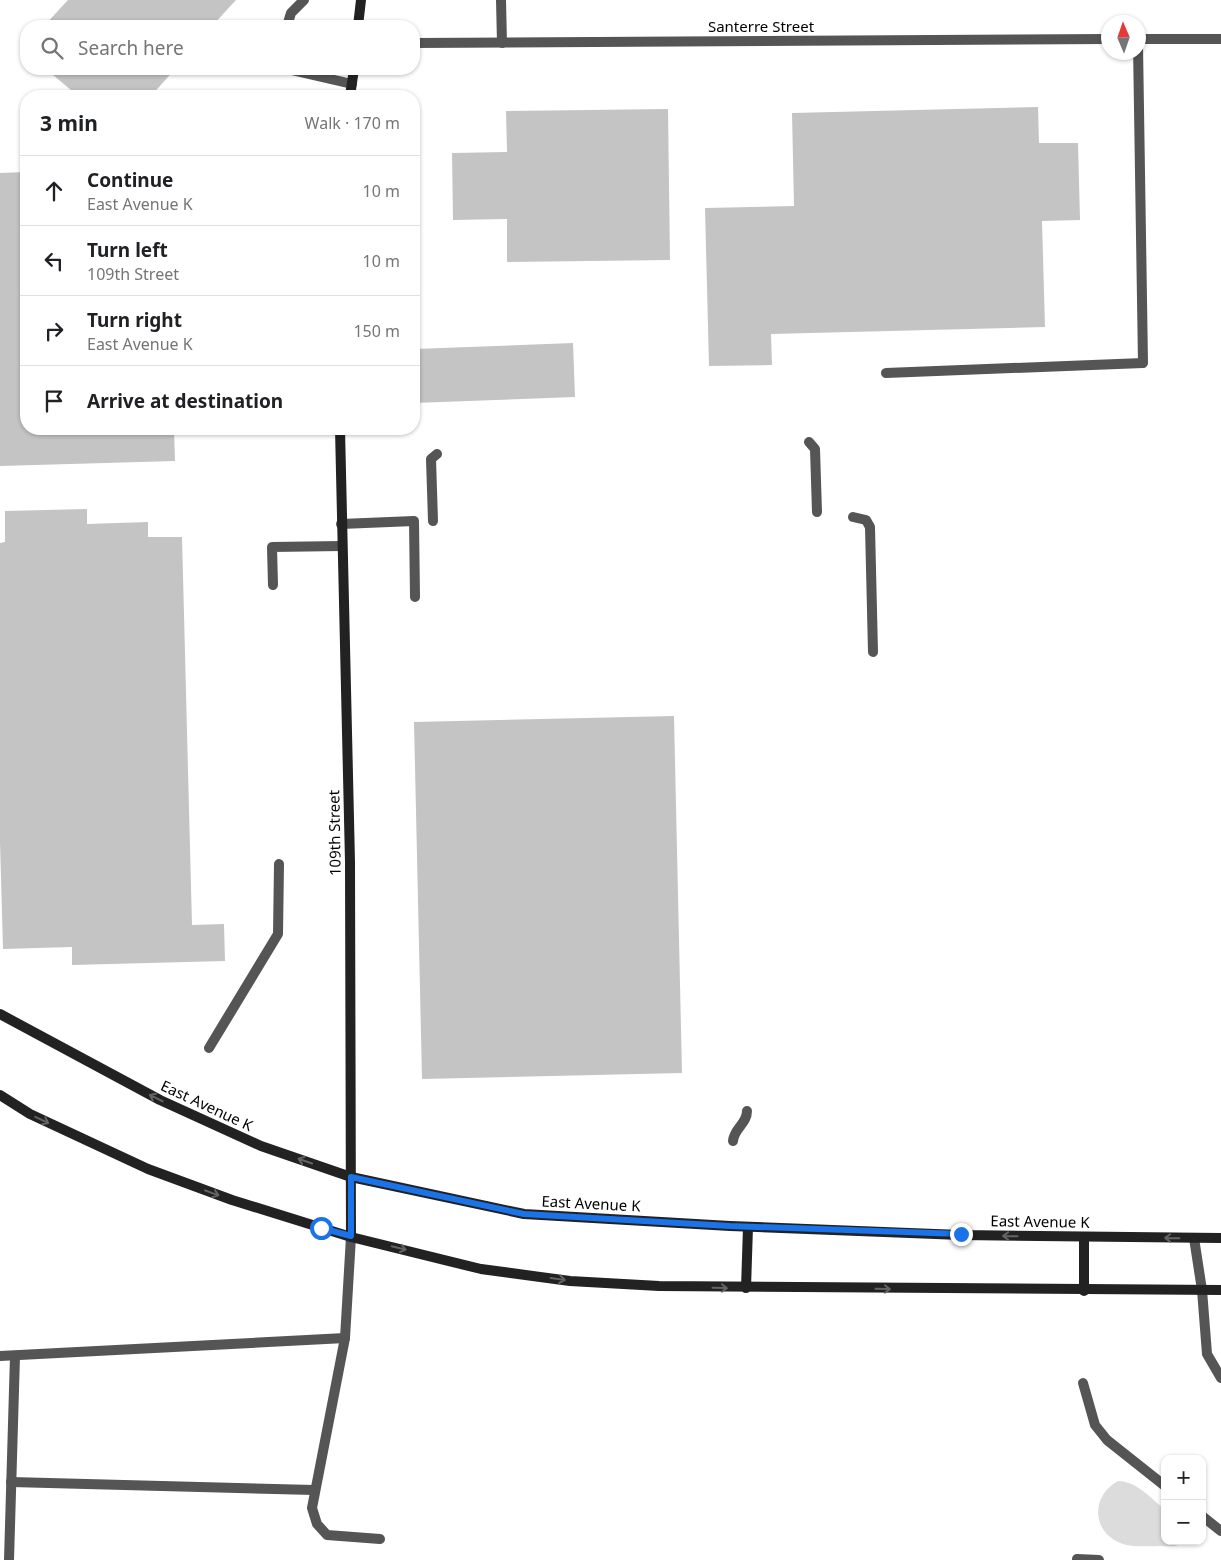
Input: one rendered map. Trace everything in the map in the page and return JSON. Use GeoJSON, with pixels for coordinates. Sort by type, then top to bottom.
{"type":"FeatureCollection","features":[{"type":"Feature","properties":{"kind":"street"},"geometry":{"type":"LineString","coordinates":[[289,20],[291,12],[304,0]]}},
{"type":"Feature","properties":{"kind":"street"},"geometry":{"type":"LineString","coordinates":[[359,20],[361,0]]}},
{"type":"Feature","properties":{"kind":"street"},"geometry":{"type":"LineString","coordinates":[[501,0],[502,43]]}},
{"type":"Feature","properties":{"kind":"street","name":"Santerre Street"},"geometry":{"type":"LineString","coordinates":[[420,43],[1101,39]]}},
{"type":"Feature","properties":{"kind":"street"},"geometry":{"type":"LineString","coordinates":[[1146,39],[1221,39]]}},
{"type":"Feature","properties":{"kind":"street"},"geometry":{"type":"LineString","coordinates":[[886,373],[1142,363],[1138,60]]}},
{"type":"Feature","properties":{"kind":"street"},"geometry":{"type":"LineString","coordinates":[[313,75],[352,84]]}},
{"type":"Feature","properties":{"kind":"street"},"geometry":{"type":"LineString","coordinates":[[351,90],[353,75]]}},
{"type":"Feature","properties":{"kind":"street","name":"109th Street"},"geometry":{"type":"LineString","coordinates":[[340,435],[350,862],[351,1236]]}},
{"type":"Feature","properties":{"kind":"street"},"geometry":{"type":"LineString","coordinates":[[809,442],[815,449],[817,512]]}},
{"type":"Feature","properties":{"kind":"street"},"geometry":{"type":"LineString","coordinates":[[433,521],[432,459],[437,454]]}},
{"type":"Feature","properties":{"kind":"street"},"geometry":{"type":"LineString","coordinates":[[853,517],[866,520],[870,527],[873,652]]}},
{"type":"Feature","properties":{"kind":"street"},"geometry":{"type":"LineString","coordinates":[[341,524],[414,521],[415,597]]}},
{"type":"Feature","properties":{"kind":"street"},"geometry":{"type":"LineString","coordinates":[[273,585],[272,547],[342,546]]}},
{"type":"Feature","properties":{"kind":"street"},"geometry":{"type":"LineString","coordinates":[[209,1048],[278,934],[279,864]]}},
{"type":"Feature","properties":{"kind":"street","name":"East Avenue K"},"geometry":{"type":"LineString","coordinates":[[0,1014],[176,1108],[261,1146],[351,1177],[524,1214],[748,1227],[1084,1237],[1221,1238]]}},
{"type":"Feature","properties":{"kind":"street"},"geometry":{"type":"LineString","coordinates":[[0,1095],[30,1114],[148,1169],[232,1200],[351,1236],[481,1269],[562,1280],[658,1286],[1084,1291],[1221,1290]]}},
{"type":"Feature","properties":{"kind":"street"},"geometry":{"type":"LineString","coordinates":[[734,1141],[736,1130],[746,1120],[747,1112]]}},
{"type":"Feature","properties":{"kind":"street"},"geometry":{"type":"LineString","coordinates":[[746,1288],[748,1227]]}},
{"type":"Feature","properties":{"kind":"street"},"geometry":{"type":"LineString","coordinates":[[351,1236],[345,1338],[312,1508],[317,1524],[327,1535],[380,1539]]}},
{"type":"Feature","properties":{"kind":"street"},"geometry":{"type":"LineString","coordinates":[[1084,1237],[1084,1291]]}},
{"type":"Feature","properties":{"kind":"street"},"geometry":{"type":"LineString","coordinates":[[1194,1238],[1202,1290],[1207,1354],[1221,1378]]}},
{"type":"Feature","properties":{"kind":"street"},"geometry":{"type":"LineString","coordinates":[[0,1356],[345,1338]]}},
{"type":"Feature","properties":{"kind":"street"},"geometry":{"type":"LineString","coordinates":[[9,1560],[15,1356]]}},
{"type":"Feature","properties":{"kind":"street"},"geometry":{"type":"LineString","coordinates":[[1083,1383],[1095,1426],[1107,1440],[1161,1483]]}},
{"type":"Feature","properties":{"kind":"street"},"geometry":{"type":"LineString","coordinates":[[11,1482],[314,1490]]}},
{"type":"Feature","properties":{"kind":"street"},"geometry":{"type":"LineString","coordinates":[[1206,1519],[1221,1530]]}},
{"type":"Feature","properties":{"kind":"street"},"geometry":{"type":"LineString","coordinates":[[1077,1559],[1099,1560]]}},
{"type":"Feature","properties":{"kind":"shaded area"},"geometry":{"type":"Polygon","coordinates":[[[1118,1481],[1125,1482],[1137,1487],[1149,1496],[1161,1506],[1161,1545],[1179,1545],[1138,1546],[1128,1545],[1118,1542],[1109,1536],[1099,1521],[1098,1512],[1099,1503],[1109,1487],[1118,1481]]]}},
{"type":"Feature","properties":{"kind":"building"},"geometry":{"type":"Polygon","coordinates":[[[68,0],[236,0],[218,20],[50,20],[68,0]]]}},
{"type":"Feature","properties":{"kind":"building"},"geometry":{"type":"Polygon","coordinates":[[[53,75],[170,75],[156,90],[71,90],[53,75]]]}},
{"type":"Feature","properties":{"kind":"building"},"geometry":{"type":"Polygon","coordinates":[[[1038,107],[1039,143],[1078,143],[1080,220],[1042,221],[1045,327],[771,334],[772,365],[709,366],[705,208],[794,206],[792,113],[1038,107]]]}},
{"type":"Feature","properties":{"kind":"building"},"geometry":{"type":"Polygon","coordinates":[[[668,109],[670,260],[507,262],[507,219],[453,220],[452,153],[507,152],[506,111],[668,109]]]}},
{"type":"Feature","properties":{"kind":"building"},"geometry":{"type":"Polygon","coordinates":[[[20,172],[20,435],[174,435],[175,461],[0,466],[0,173],[20,172]]]}},
{"type":"Feature","properties":{"kind":"building"},"geometry":{"type":"Polygon","coordinates":[[[573,343],[575,397],[420,403],[420,349],[573,343]]]}},
{"type":"Feature","properties":{"kind":"building"},"geometry":{"type":"Polygon","coordinates":[[[87,509],[87,524],[148,522],[148,537],[182,537],[192,925],[224,924],[225,961],[72,965],[72,947],[3,949],[0,842],[0,543],[5,542],[5,511],[87,509]]]}},
{"type":"Feature","properties":{"kind":"building"},"geometry":{"type":"Polygon","coordinates":[[[674,716],[682,1073],[422,1079],[414,722],[674,716]]]}},
{"type":"Feature","properties":{"kind":"route"},"geometry":{"type":"LineString","coordinates":[[321,1228],[351,1236],[351,1177],[524,1214],[730,1226],[961,1234]]}}]}
